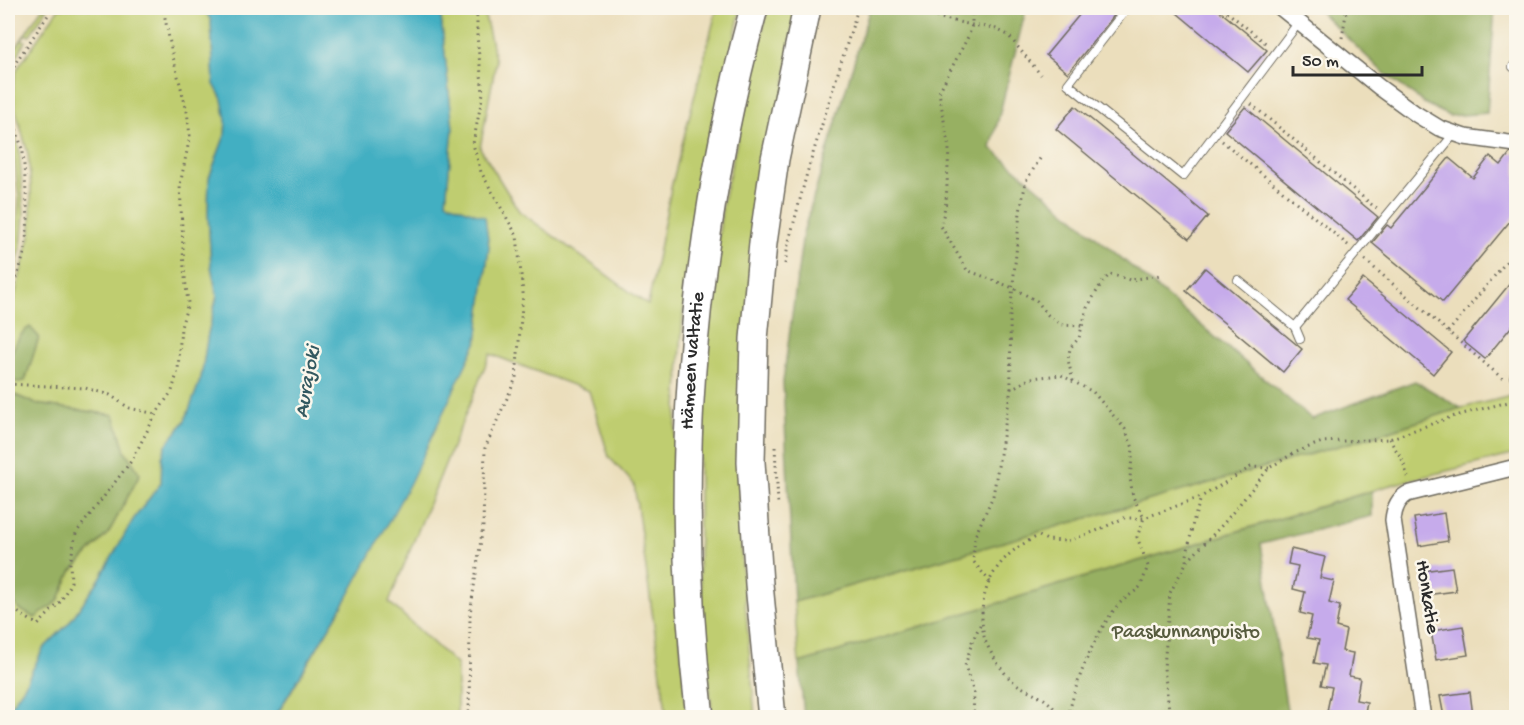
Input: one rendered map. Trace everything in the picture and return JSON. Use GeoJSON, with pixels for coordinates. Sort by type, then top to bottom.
{"type":"FeatureCollection","features":[{"type":"Feature","properties":{"kind":"highway","name":"Hämeen valtatie"},"geometry":{"type":"LineString","coordinates":[[700,717],[688,591],[686,531],[686,455],[695,322],[708,220],[754,8]]}},
{"type":"Feature","properties":{"kind":"highway"},"geometry":{"type":"LineString","coordinates":[[772,717],[759,584],[751,462],[754,339],[763,243],[775,159],[807,8]]}},
{"type":"Feature","properties":{"kind":"street"},"geometry":{"type":"LineString","coordinates":[[1281,8],[1416,114],[1454,134],[1516,144]]}},
{"type":"Feature","properties":{"kind":"street"},"geometry":{"type":"LineString","coordinates":[[1412,488],[1516,467]]}},
{"type":"Feature","properties":{"kind":"street","name":"Honkatie"},"geometry":{"type":"LineString","coordinates":[[1412,488],[1401,498],[1395,508],[1394,520],[1423,717]]}},
{"type":"Feature","properties":{"kind":"lane"},"geometry":{"type":"LineString","coordinates":[[1127,8],[1068,84],[1183,176],[1299,22]]}},
{"type":"Feature","properties":{"kind":"lane"},"geometry":{"type":"LineString","coordinates":[[1295,327],[1454,134]]}},
{"type":"Feature","properties":{"kind":"lane"},"geometry":{"type":"LineString","coordinates":[[1238,280],[1295,327],[1300,339]]}},
{"type":"Feature","properties":{"kind":"path"},"geometry":{"type":"LineString","coordinates":[[8,307],[25,251],[28,219],[23,152],[8,101],[9,80],[16,62],[53,8]]}},
{"type":"Feature","properties":{"kind":"path"},"geometry":{"type":"LineString","coordinates":[[8,606],[38,625],[61,602],[71,582],[70,563],[76,532],[132,460],[156,414],[172,391],[178,370],[181,327],[188,303],[180,185],[190,136],[187,111],[163,8]]}},
{"type":"Feature","properties":{"kind":"path"},"geometry":{"type":"LineString","coordinates":[[469,717],[470,614],[483,526],[485,448],[516,378],[523,293],[517,236],[481,172],[473,144],[483,93],[477,37],[477,8]]}},
{"type":"Feature","properties":{"kind":"path"},"geometry":{"type":"LineString","coordinates":[[785,266],[788,245],[807,173],[858,8]]}},
{"type":"Feature","properties":{"kind":"path"},"geometry":{"type":"LineString","coordinates":[[895,8],[994,28],[1008,35],[1041,75]]}},
{"type":"Feature","properties":{"kind":"path"},"geometry":{"type":"LineString","coordinates":[[972,8],[972,25],[969,35],[939,92],[949,149],[946,202],[941,226],[967,270],[1013,288],[1037,301],[1048,315],[1061,325],[1082,326]]}},
{"type":"Feature","properties":{"kind":"path"},"geometry":{"type":"LineString","coordinates":[[1222,8],[1277,52]]}},
{"type":"Feature","properties":{"kind":"path"},"geometry":{"type":"LineString","coordinates":[[1340,55],[1347,8]]}},
{"type":"Feature","properties":{"kind":"path"},"geometry":{"type":"LineString","coordinates":[[1243,97],[1386,216]]}},
{"type":"Feature","properties":{"kind":"path"},"geometry":{"type":"LineString","coordinates":[[1214,135],[1357,252],[1506,382],[1515,377]]}},
{"type":"Feature","properties":{"kind":"path"},"geometry":{"type":"LineString","coordinates":[[990,582],[973,561],[975,536],[993,496],[1011,389],[1010,316],[1020,212],[1026,181],[1041,157]]}},
{"type":"Feature","properties":{"kind":"path"},"geometry":{"type":"LineString","coordinates":[[1448,332],[1516,250]]}},
{"type":"Feature","properties":{"kind":"path"},"geometry":{"type":"LineString","coordinates":[[1073,381],[1068,360],[1070,348],[1079,338],[1087,308],[1101,284],[1110,274],[1130,280],[1160,275]]}},
{"type":"Feature","properties":{"kind":"path"},"geometry":{"type":"LineString","coordinates":[[1011,389],[1031,378],[1061,375],[1093,392],[1125,429],[1133,448],[1130,478],[1133,497],[1144,518],[1137,537],[1148,566],[1140,586],[1114,610],[1094,642],[1068,717]]}},
{"type":"Feature","properties":{"kind":"path"},"geometry":{"type":"LineString","coordinates":[[8,384],[85,388],[110,395],[129,408],[156,414]]}},
{"type":"Feature","properties":{"kind":"path"},"geometry":{"type":"LineString","coordinates":[[1170,717],[1164,668],[1170,592],[1186,563],[1224,523],[1269,468],[1294,453],[1322,442],[1389,439],[1451,417],[1516,400]]}},
{"type":"Feature","properties":{"kind":"path"},"geometry":{"type":"LineString","coordinates":[[1389,439],[1402,459],[1412,488]]}},
{"type":"Feature","properties":{"kind":"path"},"geometry":{"type":"LineString","coordinates":[[775,445],[778,514]]}},
{"type":"Feature","properties":{"kind":"path"},"geometry":{"type":"LineString","coordinates":[[1060,717],[1048,701],[1016,685],[1004,672],[984,638],[982,604],[996,569],[1011,551],[1039,536],[1047,540],[1068,541],[1124,518],[1144,518],[1202,497],[1251,467],[1269,468]]}},
{"type":"Feature","properties":{"kind":"path"},"geometry":{"type":"LineString","coordinates":[[1186,563],[1193,522],[1202,497]]}},
{"type":"Feature","properties":{"kind":"path"},"geometry":{"type":"LineString","coordinates":[[973,717],[974,693],[965,666],[972,642],[983,620]]}},
{"type":"Feature","properties":{"kind":"green space"},"geometry":{"type":"Polygon","coordinates":[[[42,8],[48,8],[29,36],[26,34],[22,39],[25,41],[8,74],[8,60],[42,8]]]}},
{"type":"Feature","properties":{"kind":"green space"},"geometry":{"type":"Polygon","coordinates":[[[59,8],[204,8],[211,21],[214,84],[222,99],[226,120],[225,135],[209,178],[211,266],[217,296],[201,378],[185,421],[166,445],[162,458],[161,483],[133,520],[99,580],[69,623],[43,649],[24,687],[8,709],[8,596],[19,609],[58,601],[71,572],[109,532],[140,474],[125,451],[114,415],[36,404],[8,392],[8,378],[16,382],[25,381],[39,337],[8,372],[8,322],[31,232],[28,154],[14,104],[13,85],[17,69],[59,8]]]}},
{"type":"Feature","properties":{"kind":"green space"},"geometry":{"type":"Polygon","coordinates":[[[440,8],[483,8],[496,62],[480,148],[519,211],[648,305],[671,188],[717,8],[741,8],[699,199],[683,314],[674,455],[674,567],[687,717],[667,717],[634,484],[609,457],[589,391],[490,354],[389,602],[457,665],[457,717],[275,718],[346,600],[477,341],[489,247],[484,217],[446,202],[453,129],[440,8]]]}},
{"type":"Feature","properties":{"kind":"green space"},"geometry":{"type":"Polygon","coordinates":[[[768,8],[795,8],[739,457],[742,565],[755,717],[712,717],[699,567],[699,455],[706,335],[723,201],[768,8]]]}},
{"type":"Feature","properties":{"kind":"green space"},"geometry":{"type":"Polygon","coordinates":[[[870,8],[1029,8],[1025,13],[991,148],[1312,419],[1415,381],[1461,408],[1370,437],[794,602],[783,382],[803,233],[870,8]]]}},
{"type":"Feature","properties":{"kind":"green space"},"geometry":{"type":"Polygon","coordinates":[[[1316,8],[1495,8],[1487,113],[1449,116],[1424,103],[1384,73],[1316,8]]]}},
{"type":"Feature","properties":{"kind":"green space"},"geometry":{"type":"Polygon","coordinates":[[[8,110],[19,149],[24,214],[21,248],[8,297],[8,267],[16,237],[19,199],[8,129],[8,110]]]}},
{"type":"Feature","properties":{"kind":"green space"},"geometry":{"type":"Polygon","coordinates":[[[30,327],[39,337],[25,381],[16,382],[8,378],[9,364],[16,342],[30,327]]]}},
{"type":"Feature","properties":{"kind":"green space"},"geometry":{"type":"Polygon","coordinates":[[[8,392],[36,404],[114,415],[125,451],[140,474],[109,532],[71,572],[58,601],[35,618],[19,609],[8,596],[8,392]]]}},
{"type":"Feature","properties":{"kind":"green space"},"geometry":{"type":"Polygon","coordinates":[[[1516,395],[1516,454],[1394,484],[799,663],[794,602],[1370,437],[1461,408],[1516,395]]]}},
{"type":"Feature","properties":{"kind":"green space","name":"Paaskunnanpuisto"},"geometry":{"type":"Polygon","coordinates":[[[1372,491],[1372,516],[1261,544],[1288,717],[804,717],[799,663],[1372,491]]]}},
{"type":"Feature","properties":{"kind":"water","name":"Aurajoki"},"geometry":{"type":"Polygon","coordinates":[[[204,8],[440,8],[453,129],[446,202],[485,217],[489,247],[477,341],[410,483],[346,600],[275,717],[8,717],[8,709],[24,687],[43,649],[69,623],[99,580],[133,520],[161,483],[162,458],[166,445],[185,421],[201,378],[217,296],[211,266],[209,178],[225,135],[226,120],[222,99],[214,84],[211,21],[204,8]]]}},
{"type":"Feature","properties":{"kind":"building"},"geometry":{"type":"Polygon","coordinates":[[[1085,8],[1120,8],[1068,73],[1046,55],[1085,8]]]}},
{"type":"Feature","properties":{"kind":"building"},"geometry":{"type":"Polygon","coordinates":[[[1171,8],[1216,8],[1267,50],[1248,72],[1171,8]]]}},
{"type":"Feature","properties":{"kind":"building"},"geometry":{"type":"Polygon","coordinates":[[[1075,106],[1208,216],[1189,239],[1056,129],[1075,106]]]}},
{"type":"Feature","properties":{"kind":"building"},"geometry":{"type":"Polygon","coordinates":[[[1245,107],[1378,217],[1358,241],[1225,131],[1245,107]]]}},
{"type":"Feature","properties":{"kind":"building"},"geometry":{"type":"Polygon","coordinates":[[[1510,153],[1516,154],[1516,214],[1443,302],[1372,243],[1387,225],[1391,228],[1449,158],[1473,178],[1490,156],[1501,165],[1510,153]]]}},
{"type":"Feature","properties":{"kind":"building"},"geometry":{"type":"Polygon","coordinates":[[[1205,268],[1302,349],[1283,372],[1186,291],[1205,268]]]}},
{"type":"Feature","properties":{"kind":"building"},"geometry":{"type":"Polygon","coordinates":[[[1516,276],[1516,321],[1485,359],[1463,341],[1516,276]]]}},
{"type":"Feature","properties":{"kind":"building"},"geometry":{"type":"Polygon","coordinates":[[[1363,279],[1451,352],[1433,374],[1345,300],[1363,279]]]}},
{"type":"Feature","properties":{"kind":"building"},"geometry":{"type":"Polygon","coordinates":[[[1444,513],[1448,541],[1419,546],[1414,518],[1444,513]]]}},
{"type":"Feature","properties":{"kind":"building"},"geometry":{"type":"Polygon","coordinates":[[[1291,549],[1325,557],[1320,578],[1334,581],[1329,603],[1340,606],[1336,627],[1346,630],[1342,651],[1353,653],[1349,676],[1360,678],[1356,700],[1367,702],[1364,717],[1339,717],[1340,713],[1327,711],[1332,687],[1321,685],[1326,665],[1314,663],[1319,640],[1307,638],[1312,616],[1300,613],[1305,592],[1293,589],[1298,566],[1288,564],[1291,549]]]}},
{"type":"Feature","properties":{"kind":"building"},"geometry":{"type":"Polygon","coordinates":[[[1452,567],[1456,591],[1426,595],[1422,571],[1452,567]]]}},
{"type":"Feature","properties":{"kind":"building"},"geometry":{"type":"Polygon","coordinates":[[[1463,626],[1468,655],[1436,660],[1431,631],[1463,626]]]}},
{"type":"Feature","properties":{"kind":"building"},"geometry":{"type":"Polygon","coordinates":[[[1470,692],[1473,716],[1444,717],[1440,696],[1470,692]]]}}]}
